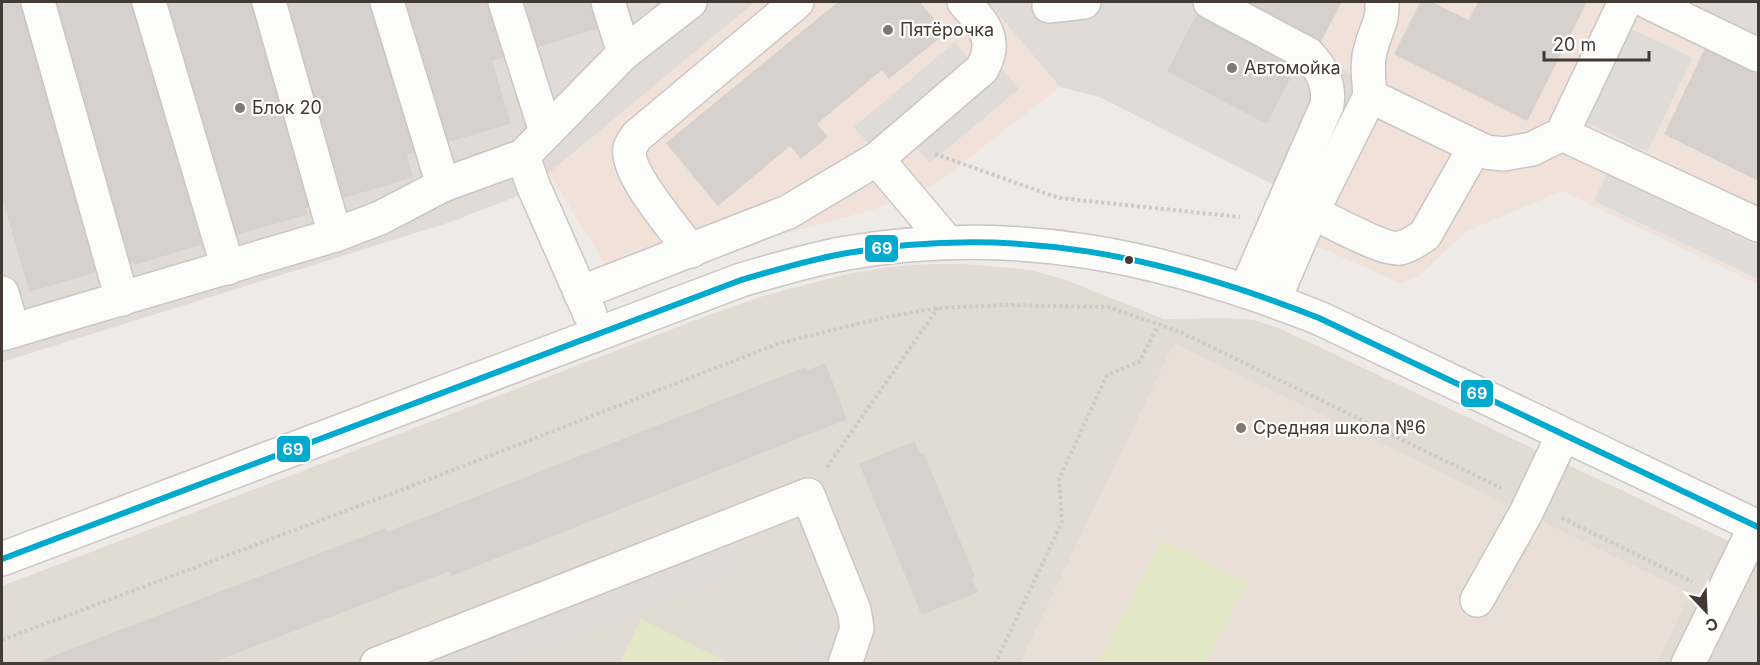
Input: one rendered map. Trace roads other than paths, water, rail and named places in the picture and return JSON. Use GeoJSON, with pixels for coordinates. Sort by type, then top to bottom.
{"type":"FeatureCollection","features":[{"type":"Feature","properties":{"kind":"street"},"geometry":{"type":"LineString","coordinates":[[38,2],[122,299]]}},
{"type":"Feature","properties":{"kind":"street"},"geometry":{"type":"LineString","coordinates":[[149,2],[228,267]]}},
{"type":"Feature","properties":{"kind":"street"},"geometry":{"type":"LineString","coordinates":[[269,2],[336,235]]}},
{"type":"Feature","properties":{"kind":"street"},"geometry":{"type":"LineString","coordinates":[[387,2],[443,185]]}},
{"type":"Feature","properties":{"kind":"street"},"geometry":{"type":"LineString","coordinates":[[505,2],[546,132]]}},
{"type":"Feature","properties":{"kind":"street"},"geometry":{"type":"LineString","coordinates":[[608,2],[624,52]]}},
{"type":"Feature","properties":{"kind":"street"},"geometry":{"type":"LineString","coordinates":[[2,293],[7,333],[336,235],[380,218],[443,185],[523,156],[624,52],[690,2]]}},
{"type":"Feature","properties":{"kind":"street"},"geometry":{"type":"LineString","coordinates":[[691,251],[637,178],[631,163],[630,148],[638,136],[797,2]]}},
{"type":"Feature","properties":{"kind":"street"},"geometry":{"type":"LineString","coordinates":[[580,293],[788,212],[887,150],[982,69],[989,57],[989,42],[983,25],[964,2]]}},
{"type":"Feature","properties":{"kind":"street"},"geometry":{"type":"LineString","coordinates":[[1049,6],[1084,2]]}},
{"type":"Feature","properties":{"kind":"street"},"geometry":{"type":"LineString","coordinates":[[1210,2],[1308,54],[1318,65],[1329,92],[1327,105],[1276,221],[1260,295]]}},
{"type":"Feature","properties":{"kind":"street"},"geometry":{"type":"LineString","coordinates":[[1260,295],[1311,212],[1370,96],[1368,60],[1383,17],[1382,2]]}},
{"type":"Feature","properties":{"kind":"street"},"geometry":{"type":"LineString","coordinates":[[1370,96],[1486,152],[1504,154],[1532,149],[1562,135],[1624,2]]}},
{"type":"Feature","properties":{"kind":"street"},"geometry":{"type":"LineString","coordinates":[[1648,2],[1758,55]]}},
{"type":"Feature","properties":{"kind":"street"},"geometry":{"type":"LineString","coordinates":[[1562,135],[1758,225]]}},
{"type":"Feature","properties":{"kind":"street"},"geometry":{"type":"LineString","coordinates":[[1311,212],[1384,246],[1398,249],[1413,243],[1425,234],[1475,147]]}},
{"type":"Feature","properties":{"kind":"street"},"geometry":{"type":"LineString","coordinates":[[887,150],[947,242]]}},
{"type":"Feature","properties":{"kind":"street"},"geometry":{"type":"LineString","coordinates":[[523,156],[533,185],[598,335]]}},
{"type":"Feature","properties":{"kind":"street"},"geometry":{"type":"LineString","coordinates":[[2,559],[741,280],[845,253],[890,247],[947,242],[1047,245],[1101,252],[1205,278],[1260,295],[1319,318],[1757,526],[1688,663]]}},
{"type":"Feature","properties":{"kind":"street"},"geometry":{"type":"LineString","coordinates":[[1478,600],[1563,435]]}},
{"type":"Feature","properties":{"kind":"street"},"geometry":{"type":"LineString","coordinates":[[378,663],[808,495],[854,610],[857,628],[845,663]]}},
{"type":"Feature","properties":{"kind":"place","name":"Пятёрочка"},"geometry":{"type":"Point","coordinates":[888,30]}},
{"type":"Feature","properties":{"kind":"place","name":"Автомойка"},"geometry":{"type":"Point","coordinates":[1232,68]}},
{"type":"Feature","properties":{"kind":"place","name":"Блок 20"},"geometry":{"type":"Point","coordinates":[240,108]}},
{"type":"Feature","properties":{"kind":"place","name":"Средняя школа №6"},"geometry":{"type":"Point","coordinates":[1241,428]}}]}
